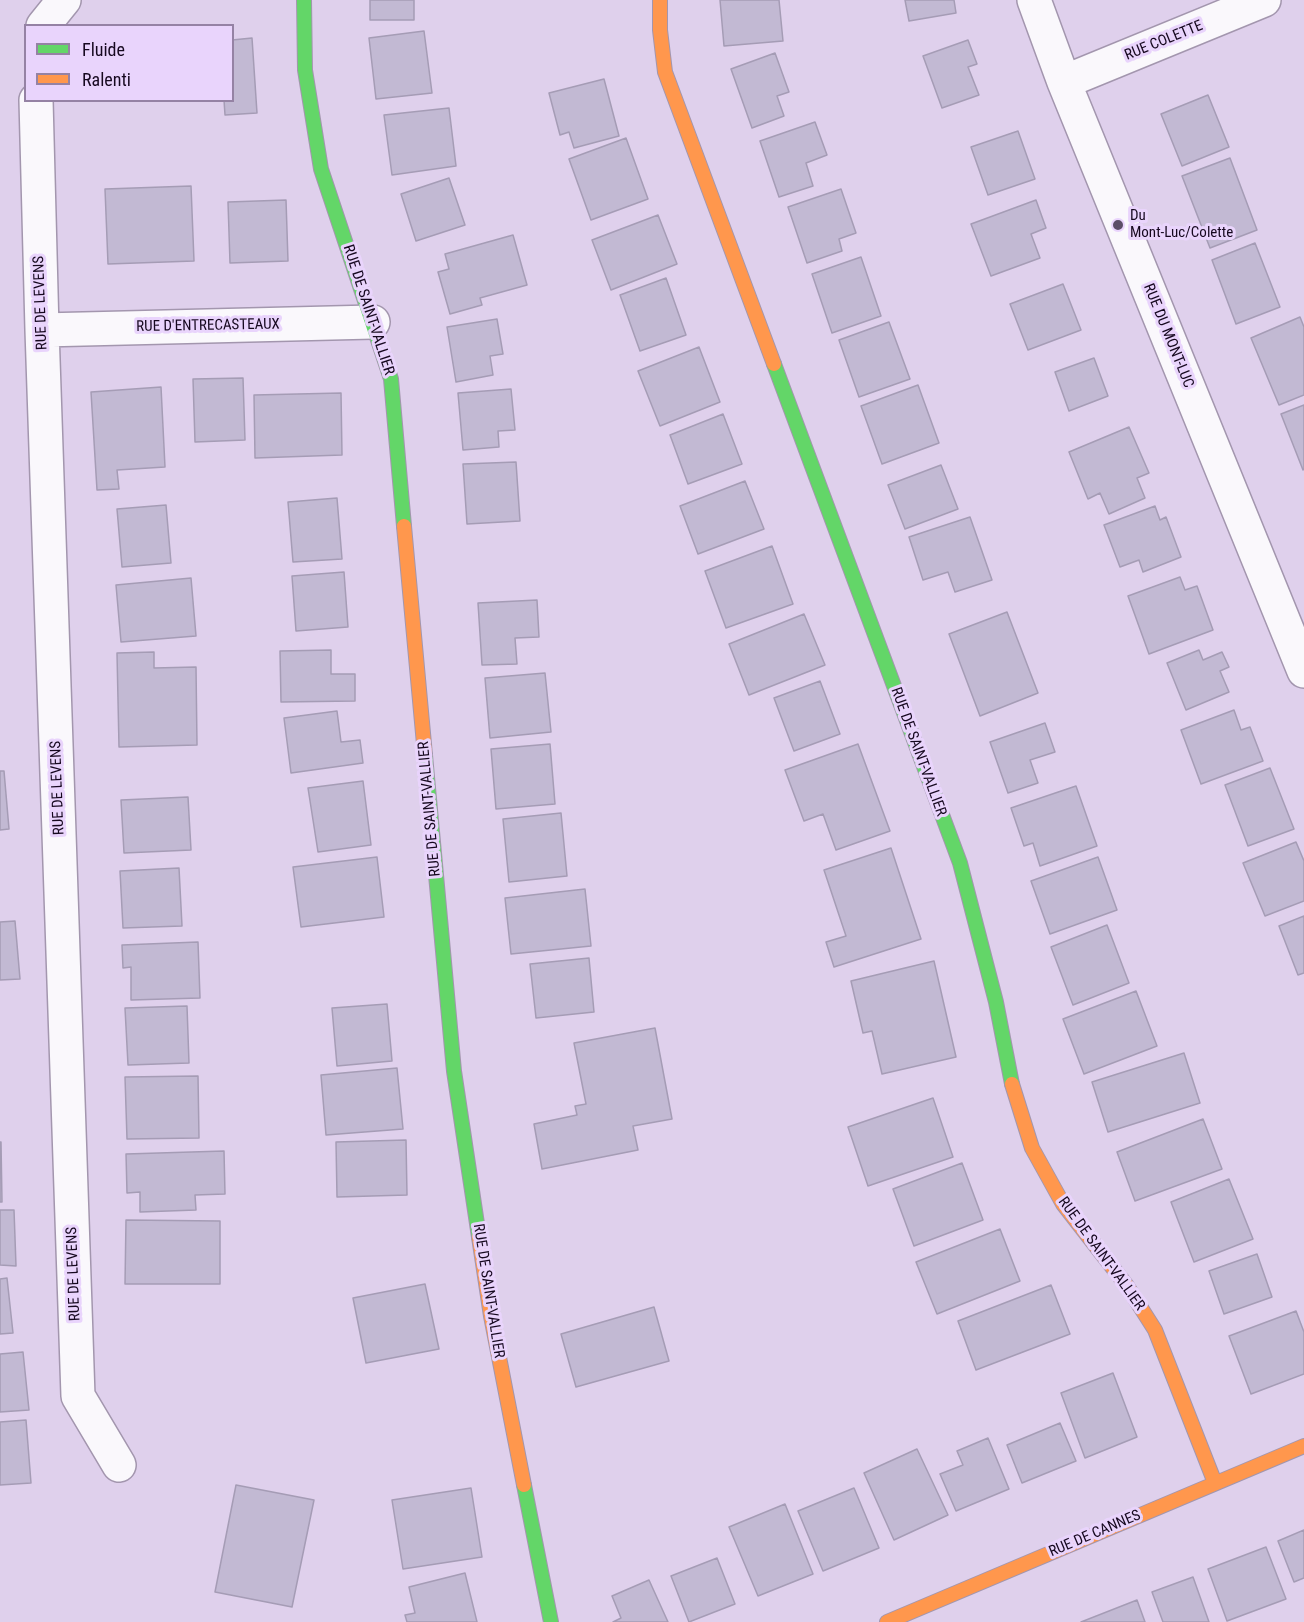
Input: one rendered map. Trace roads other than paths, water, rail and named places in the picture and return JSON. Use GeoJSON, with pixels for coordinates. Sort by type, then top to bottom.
{"type":"FeatureCollection","features":[{"type":"Feature","properties":{"kind":"street"},"geometry":{"type":"LineString","coordinates":[[45,24],[64,0]]}},
{"type":"Feature","properties":{"kind":"street","name":"RUE DE SAINT-VALLIER"},"geometry":{"type":"LineString","coordinates":[[304,0],[305,70],[321,169],[391,378],[454,1071],[491,1316],[551,1622]]}},
{"type":"Feature","properties":{"kind":"street","name":"RUE DE SAINT-VALLIER"},"geometry":{"type":"LineString","coordinates":[[660,0],[660,30],[665,72],[960,863],[996,1002],[1012,1085],[1032,1148],[1063,1204],[1127,1286],[1155,1330],[1215,1483]]}},
{"type":"Feature","properties":{"kind":"street","name":"RUE DU MONT-LUC"},"geometry":{"type":"LineString","coordinates":[[1034,0],[1064,82],[1304,671]]}},
{"type":"Feature","properties":{"kind":"street","name":"RUE COLETTE"},"geometry":{"type":"LineString","coordinates":[[1064,82],[1264,0]]}},
{"type":"Feature","properties":{"kind":"street","name":"RUE DE LEVENS"},"geometry":{"type":"LineString","coordinates":[[36,102],[78,1396],[119,1465]]}},
{"type":"Feature","properties":{"kind":"street","name":"RUE D'ENTRECASTEAUX"},"geometry":{"type":"LineString","coordinates":[[42,330],[374,322]]}},
{"type":"Feature","properties":{"kind":"street","name":"RUE DE CANNES"},"geometry":{"type":"LineString","coordinates":[[907,1618],[1304,1446]]}},
{"type":"Feature","properties":{"kind":"place","name":"Du Mont-Luc/Colette"},"geometry":{"type":"Point","coordinates":[1118,225]}}]}
